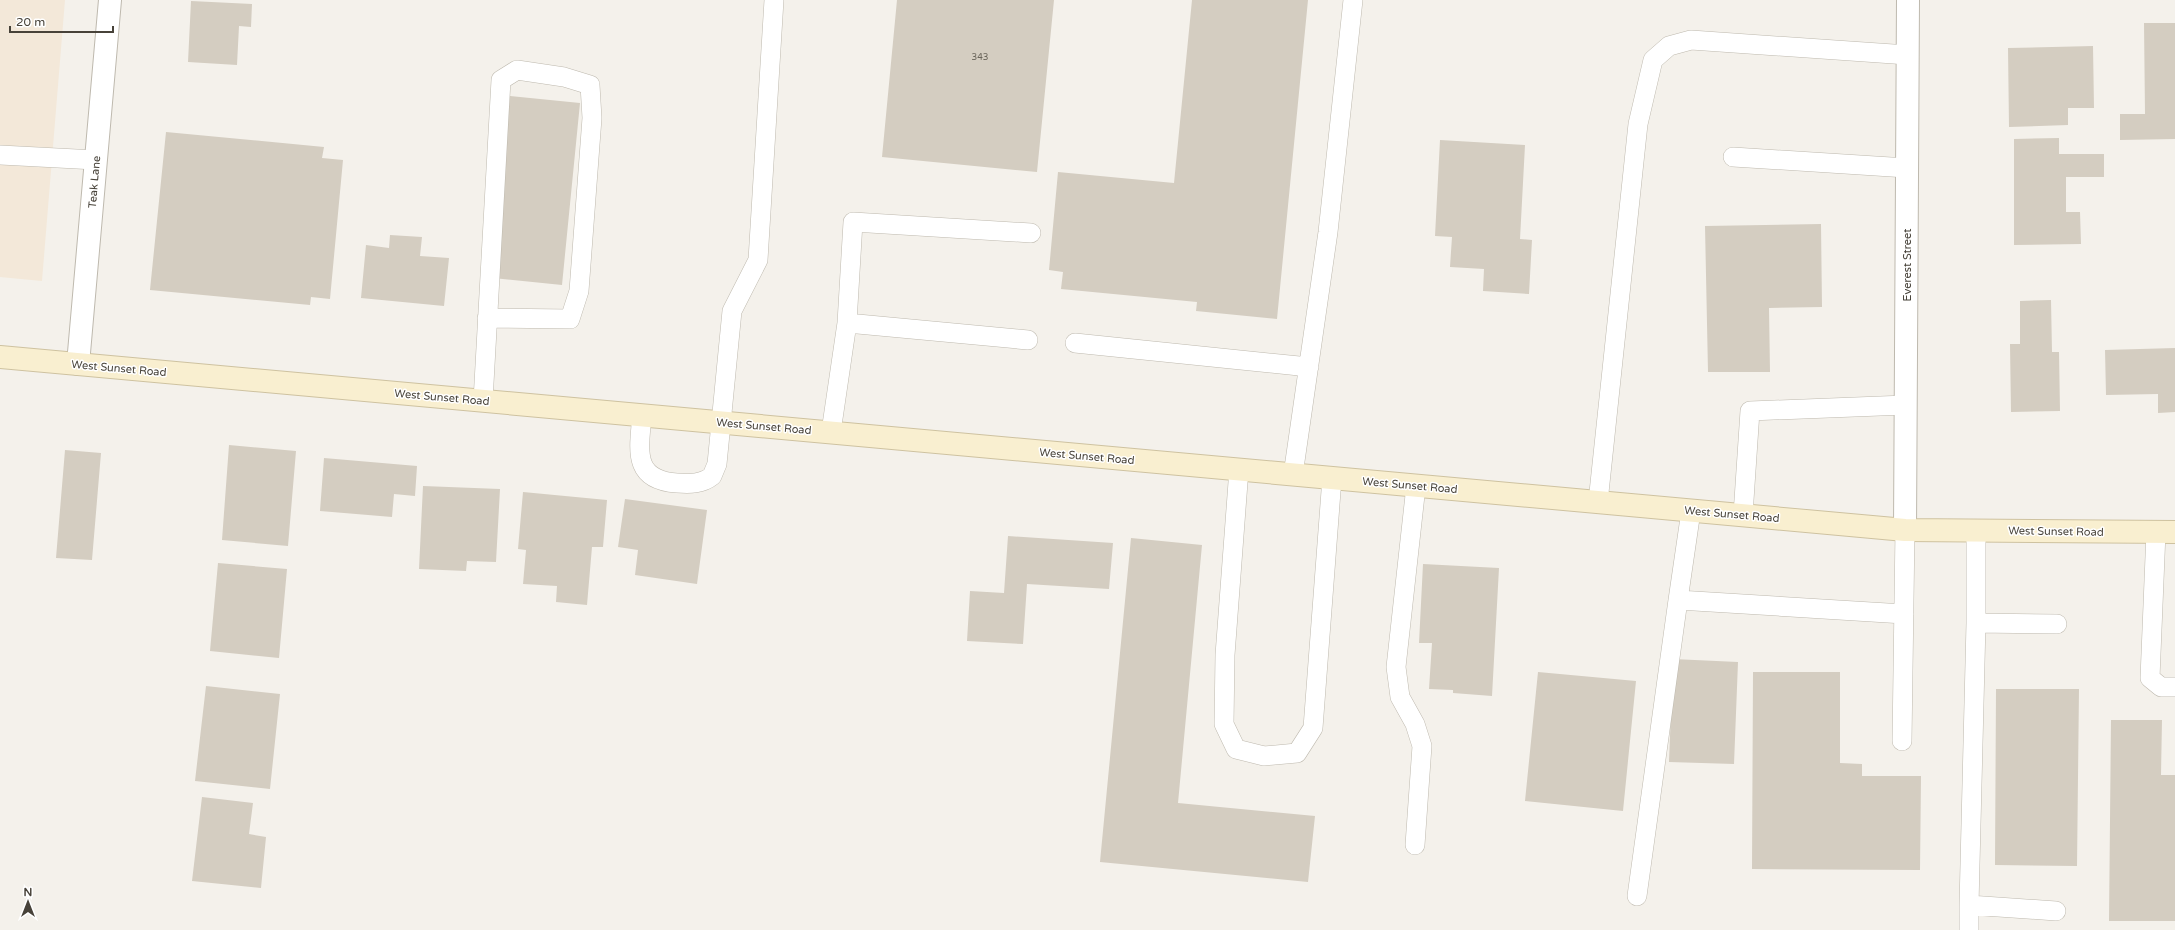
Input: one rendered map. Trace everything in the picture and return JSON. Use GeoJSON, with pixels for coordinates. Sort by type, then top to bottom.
{"type":"FeatureCollection","features":[{"type":"Feature","properties":{"kind":"main road","name":"West Sunset Road"},"geometry":{"type":"LineString","coordinates":[[0,357],[1905,530],[2165,532]]}},
{"type":"Feature","properties":{"kind":"street","name":"Teak Lane"},"geometry":{"type":"LineString","coordinates":[[78,364],[110,0]]}},
{"type":"Feature","properties":{"kind":"street","name":"Everest Street"},"geometry":{"type":"LineString","coordinates":[[1905,530],[1908,0]]}},
{"type":"Feature","properties":{"kind":"lane"},"geometry":{"type":"LineString","coordinates":[[642,415],[639,457],[648,473],[665,482],[697,483],[712,476],[717,464],[732,311],[758,260],[774,0]]}},
{"type":"Feature","properties":{"kind":"lane"},"geometry":{"type":"LineString","coordinates":[[1293,474],[1328,232],[1354,0]]}},
{"type":"Feature","properties":{"kind":"lane"},"geometry":{"type":"LineString","coordinates":[[1598,502],[1638,124],[1653,60],[1669,46],[1691,40],[1908,55]]}},
{"type":"Feature","properties":{"kind":"lane"},"geometry":{"type":"LineString","coordinates":[[483,401],[487,318],[500,80],[517,70],[564,77],[590,85],[592,118],[579,292],[570,319],[487,318]]}},
{"type":"Feature","properties":{"kind":"lane"},"geometry":{"type":"LineString","coordinates":[[0,155],[96,160]]}},
{"type":"Feature","properties":{"kind":"lane"},"geometry":{"type":"LineString","coordinates":[[1733,157],[1907,168]]}},
{"type":"Feature","properties":{"kind":"lane"},"geometry":{"type":"LineString","coordinates":[[831,432],[847,323],[853,222],[1031,234]]}},
{"type":"Feature","properties":{"kind":"lane"},"geometry":{"type":"LineString","coordinates":[[847,323],[1028,340]]}},
{"type":"Feature","properties":{"kind":"lane"},"geometry":{"type":"LineString","coordinates":[[1075,343],[1309,366]]}},
{"type":"Feature","properties":{"kind":"lane"},"geometry":{"type":"LineString","coordinates":[[1743,516],[1750,411],[1906,405]]}},
{"type":"Feature","properties":{"kind":"lane"},"geometry":{"type":"LineString","coordinates":[[1239,469],[1225,655],[1224,724],[1236,749],[1264,756],[1297,753],[1313,728],[1332,478]]}},
{"type":"Feature","properties":{"kind":"lane"},"geometry":{"type":"LineString","coordinates":[[1415,845],[1422,746],[1415,724],[1400,697],[1396,667],[1416,486]]}},
{"type":"Feature","properties":{"kind":"lane"},"geometry":{"type":"LineString","coordinates":[[1637,896],[1691,511]]}},
{"type":"Feature","properties":{"kind":"lane"},"geometry":{"type":"LineString","coordinates":[[1902,741],[1905,530]]}},
{"type":"Feature","properties":{"kind":"lane"},"geometry":{"type":"LineString","coordinates":[[1969,930],[1976,623],[1976,530]]}},
{"type":"Feature","properties":{"kind":"lane"},"geometry":{"type":"LineString","coordinates":[[2165,532],[2150,678],[2161,687],[2175,687]]}},
{"type":"Feature","properties":{"kind":"lane"},"geometry":{"type":"LineString","coordinates":[[1678,600],[1904,614]]}},
{"type":"Feature","properties":{"kind":"lane"},"geometry":{"type":"LineString","coordinates":[[1976,623],[2057,624]]}},
{"type":"Feature","properties":{"kind":"lane"},"geometry":{"type":"LineString","coordinates":[[1969,905],[2056,911]]}},
{"type":"Feature","properties":{"kind":"shaded area"},"geometry":{"type":"Polygon","coordinates":[[[0,0],[65,0],[42,281],[0,277],[0,0]]]}},
{"type":"Feature","properties":{"kind":"building"},"geometry":{"type":"Polygon","coordinates":[[[897,0],[1054,0],[1037,172],[882,157],[897,0]]]}},
{"type":"Feature","properties":{"kind":"building"},"geometry":{"type":"Polygon","coordinates":[[[1192,0],[1308,0],[1277,319],[1196,311],[1197,302],[1061,289],[1063,272],[1049,270],[1058,172],[1174,183],[1192,0]]]}},
{"type":"Feature","properties":{"kind":"building"},"geometry":{"type":"Polygon","coordinates":[[[191,1],[252,4],[251,27],[239,26],[237,65],[188,62],[191,1]]]}},
{"type":"Feature","properties":{"kind":"building"},"geometry":{"type":"Polygon","coordinates":[[[2144,23],[2175,23],[2175,139],[2120,140],[2120,114],[2145,114],[2144,23]]]}},
{"type":"Feature","properties":{"kind":"building"},"geometry":{"type":"Polygon","coordinates":[[[2093,46],[2094,108],[2068,108],[2068,125],[2009,127],[2008,48],[2093,46]]]}},
{"type":"Feature","properties":{"kind":"building"},"geometry":{"type":"Polygon","coordinates":[[[510,96],[580,103],[562,285],[493,278],[510,96]]]}},
{"type":"Feature","properties":{"kind":"building"},"geometry":{"type":"Polygon","coordinates":[[[166,132],[324,147],[322,158],[343,160],[330,299],[311,297],[310,305],[150,290],[166,132]]]}},
{"type":"Feature","properties":{"kind":"building"},"geometry":{"type":"Polygon","coordinates":[[[2059,138],[2059,154],[2104,154],[2104,177],[2066,177],[2066,212],[2080,212],[2081,244],[2014,245],[2014,139],[2059,138]]]}},
{"type":"Feature","properties":{"kind":"building"},"geometry":{"type":"Polygon","coordinates":[[[1440,140],[1525,145],[1520,239],[1532,240],[1529,294],[1483,291],[1484,269],[1450,267],[1452,237],[1435,236],[1440,140]]]}},
{"type":"Feature","properties":{"kind":"building"},"geometry":{"type":"Polygon","coordinates":[[[1821,224],[1822,307],[1769,308],[1770,372],[1708,372],[1705,226],[1821,224]]]}},
{"type":"Feature","properties":{"kind":"building"},"geometry":{"type":"Polygon","coordinates":[[[390,235],[422,237],[420,256],[449,258],[444,306],[361,298],[366,245],[389,248],[390,235]]]}},
{"type":"Feature","properties":{"kind":"building"},"geometry":{"type":"Polygon","coordinates":[[[2051,300],[2052,352],[2059,352],[2060,411],[2011,412],[2010,344],[2020,344],[2020,301],[2051,300]]]}},
{"type":"Feature","properties":{"kind":"building"},"geometry":{"type":"Polygon","coordinates":[[[2175,348],[2175,412],[2158,413],[2158,394],[2106,395],[2105,350],[2175,348]]]}},
{"type":"Feature","properties":{"kind":"building"},"geometry":{"type":"Polygon","coordinates":[[[229,445],[296,451],[288,546],[222,540],[229,445]]]}},
{"type":"Feature","properties":{"kind":"building"},"geometry":{"type":"Polygon","coordinates":[[[65,450],[101,453],[92,560],[56,558],[65,450]]]}},
{"type":"Feature","properties":{"kind":"building"},"geometry":{"type":"Polygon","coordinates":[[[324,458],[417,466],[415,496],[394,494],[392,517],[320,511],[324,458]]]}},
{"type":"Feature","properties":{"kind":"building"},"geometry":{"type":"Polygon","coordinates":[[[423,486],[500,489],[496,562],[467,561],[466,571],[419,569],[423,486]]]}},
{"type":"Feature","properties":{"kind":"building"},"geometry":{"type":"Polygon","coordinates":[[[523,492],[607,500],[603,547],[592,547],[587,605],[556,602],[557,586],[523,584],[526,550],[518,549],[523,492]]]}},
{"type":"Feature","properties":{"kind":"building"},"geometry":{"type":"Polygon","coordinates":[[[625,499],[707,510],[697,584],[635,575],[638,550],[618,547],[625,499]]]}},
{"type":"Feature","properties":{"kind":"building"},"geometry":{"type":"Polygon","coordinates":[[[1008,536],[1113,543],[1109,589],[1027,584],[1023,644],[967,641],[970,591],[1004,593],[1008,536]]]}},
{"type":"Feature","properties":{"kind":"building"},"geometry":{"type":"Polygon","coordinates":[[[1131,538],[1202,545],[1178,803],[1315,816],[1308,882],[1100,862],[1131,538]]]}},
{"type":"Feature","properties":{"kind":"building"},"geometry":{"type":"Polygon","coordinates":[[[218,563],[287,569],[279,658],[210,651],[218,563]]]}},
{"type":"Feature","properties":{"kind":"building"},"geometry":{"type":"Polygon","coordinates":[[[1423,564],[1499,568],[1492,696],[1453,693],[1453,690],[1429,689],[1432,643],[1419,643],[1423,564]]]}},
{"type":"Feature","properties":{"kind":"building"},"geometry":{"type":"Polygon","coordinates":[[[1673,659],[1738,662],[1734,764],[1669,762],[1673,659]]]}},
{"type":"Feature","properties":{"kind":"building"},"geometry":{"type":"Polygon","coordinates":[[[1538,672],[1636,681],[1623,811],[1525,801],[1538,672]]]}},
{"type":"Feature","properties":{"kind":"building"},"geometry":{"type":"Polygon","coordinates":[[[1753,672],[1840,672],[1840,763],[1862,764],[1862,776],[1921,776],[1920,870],[1752,869],[1753,672]]]}},
{"type":"Feature","properties":{"kind":"building"},"geometry":{"type":"Polygon","coordinates":[[[206,686],[280,694],[270,789],[195,781],[206,686]]]}},
{"type":"Feature","properties":{"kind":"building"},"geometry":{"type":"Polygon","coordinates":[[[1996,689],[2079,689],[2077,866],[1995,865],[1996,689]]]}},
{"type":"Feature","properties":{"kind":"building"},"geometry":{"type":"Polygon","coordinates":[[[2111,720],[2162,720],[2161,775],[2175,775],[2175,921],[2109,921],[2111,720]]]}},
{"type":"Feature","properties":{"kind":"building"},"geometry":{"type":"Polygon","coordinates":[[[202,797],[253,803],[249,834],[266,837],[261,888],[192,881],[202,797]]]}}]}
